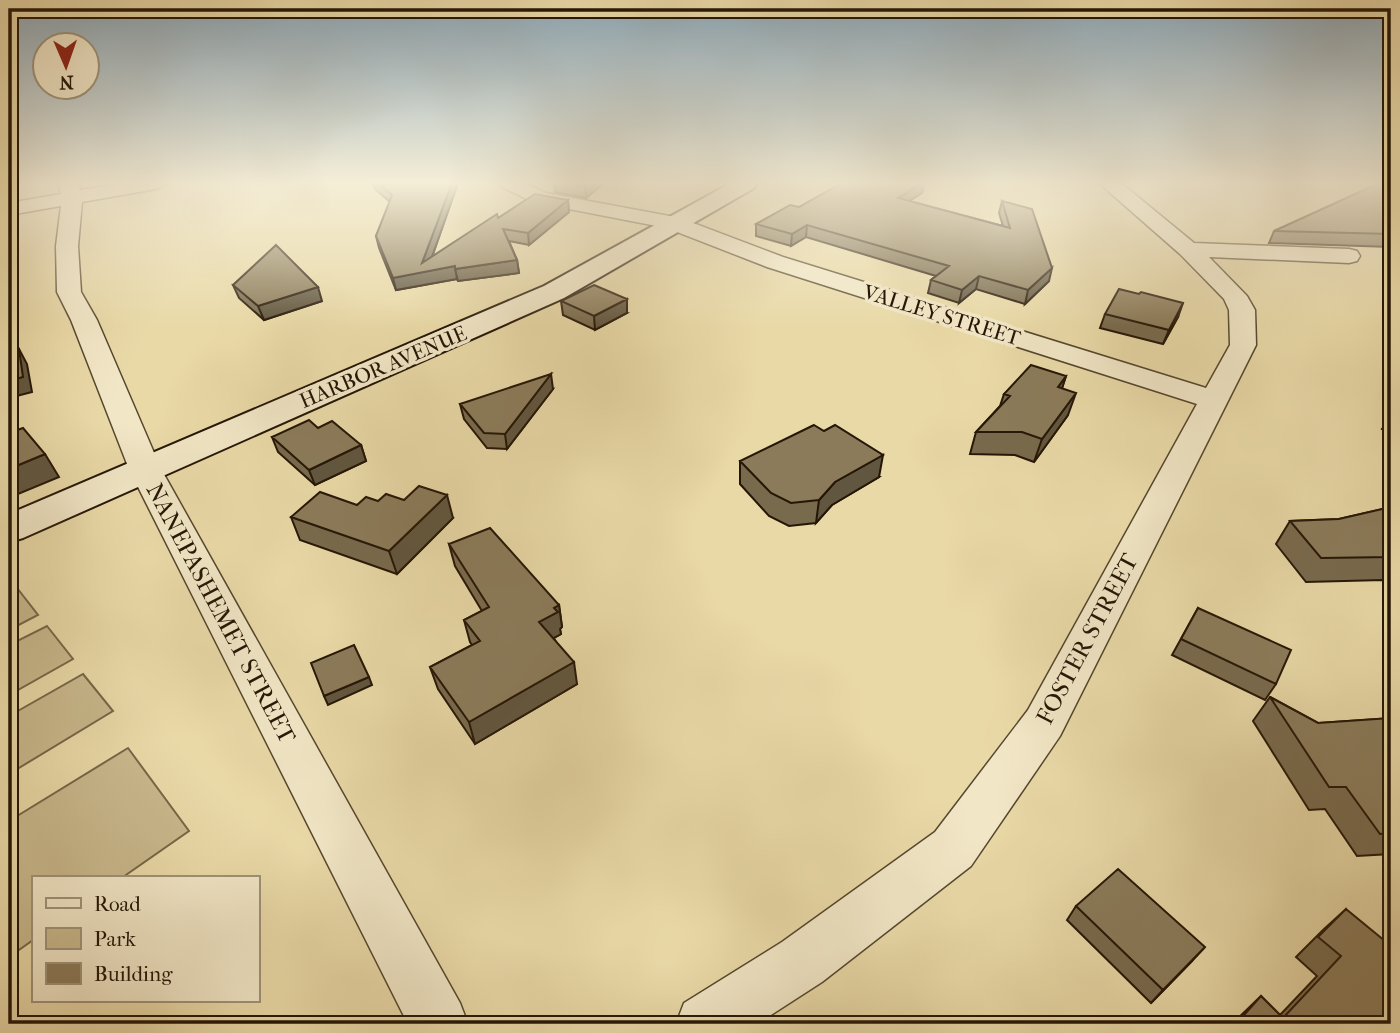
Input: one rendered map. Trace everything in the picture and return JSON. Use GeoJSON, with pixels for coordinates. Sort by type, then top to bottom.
{"type":"FeatureCollection","features":[{"type":"Feature","properties":{"kind":"main road","name":"HARBOR AVENUE"},"geometry":{"type":"LineString","coordinates":[[9,529],[554,292],[658,231]]}},
{"type":"Feature","properties":{"kind":"street","name":"NANEPASHEMET STREET"},"geometry":{"type":"LineString","coordinates":[[68,231],[69,292],[84,320],[145,469],[439,1024]]}},
{"type":"Feature","properties":{"kind":"street","name":"VALLEY STREET"},"geometry":{"type":"LineString","coordinates":[[694,231],[775,262],[1215,400]]}},
{"type":"Feature","properties":{"kind":"street","name":"FOSTER STREET"},"geometry":{"type":"LineString","coordinates":[[705,1024],[802,962],[953,849],[1044,723],[1243,345],[1242,310],[1235,296],[1167,231]]}},
{"type":"Feature","properties":{"kind":"street"},"geometry":{"type":"LineString","coordinates":[[1188,249],[1349,256]]}},
{"type":"Feature","properties":{"kind":"green space"},"geometry":{"type":"Polygon","coordinates":[[[14,584],[38,615],[9,630],[9,587],[14,584]]]}},
{"type":"Feature","properties":{"kind":"green space"},"geometry":{"type":"Polygon","coordinates":[[[47,626],[73,659],[9,695],[9,645],[47,626]]]}},
{"type":"Feature","properties":{"kind":"green space"},"geometry":{"type":"Polygon","coordinates":[[[83,674],[113,711],[9,774],[9,716],[83,674]]]}},
{"type":"Feature","properties":{"kind":"green space"},"geometry":{"type":"Polygon","coordinates":[[[128,748],[189,831],[124,876],[32,876],[32,941],[9,957],[9,821],[128,748]]]}},
{"type":"Feature","properties":{"kind":"building"},"geometry":{"type":"Polygon","coordinates":[[[378,231],[434,231],[422,263],[471,231],[504,231],[517,260],[455,269],[455,266],[393,278],[376,236],[378,231]]]}},
{"type":"Feature","properties":{"kind":"building"},"geometry":{"type":"Polygon","coordinates":[[[828,231],[1040,231],[1052,268],[1028,290],[979,276],[962,290],[931,280],[949,266],[828,231]]]}},
{"type":"Feature","properties":{"kind":"building"},"geometry":{"type":"Polygon","coordinates":[[[1282,231],[1391,231],[1391,234],[1282,231]]]}},
{"type":"Feature","properties":{"kind":"building"},"geometry":{"type":"Polygon","coordinates":[[[276,245],[318,287],[258,306],[233,285],[276,245]]]}},
{"type":"Feature","properties":{"kind":"building"},"geometry":{"type":"Polygon","coordinates":[[[594,285],[627,299],[594,316],[561,301],[594,285]]]}},
{"type":"Feature","properties":{"kind":"building"},"geometry":{"type":"Polygon","coordinates":[[[1119,289],[1183,303],[1169,330],[1105,314],[1119,289]]]}},
{"type":"Feature","properties":{"kind":"building"},"geometry":{"type":"Polygon","coordinates":[[[19,349],[23,377],[9,381],[9,352],[19,349]]]}},
{"type":"Feature","properties":{"kind":"building"},"geometry":{"type":"Polygon","coordinates":[[[1031,365],[1066,376],[1058,387],[1076,393],[1042,439],[1022,432],[976,432],[1010,396],[1004,394],[1031,365]]]}},
{"type":"Feature","properties":{"kind":"building"},"geometry":{"type":"Polygon","coordinates":[[[551,374],[505,434],[484,433],[460,404],[551,374]]]}},
{"type":"Feature","properties":{"kind":"building"},"geometry":{"type":"Polygon","coordinates":[[[309,420],[318,428],[332,421],[361,445],[309,470],[272,437],[309,420]]]}},
{"type":"Feature","properties":{"kind":"building"},"geometry":{"type":"Polygon","coordinates":[[[814,425],[824,431],[835,425],[883,455],[835,482],[819,500],[791,503],[771,493],[740,461],[814,425]]]}},
{"type":"Feature","properties":{"kind":"building"},"geometry":{"type":"Polygon","coordinates":[[[23,428],[45,454],[9,469],[9,433],[23,428]]]}},
{"type":"Feature","properties":{"kind":"building"},"geometry":{"type":"Polygon","coordinates":[[[419,486],[447,495],[389,551],[291,517],[320,492],[357,505],[366,497],[378,501],[386,494],[404,500],[419,486]]]}},
{"type":"Feature","properties":{"kind":"building"},"geometry":{"type":"Polygon","coordinates":[[[1391,507],[1391,557],[1321,558],[1290,521],[1339,519],[1391,507]]]}},
{"type":"Feature","properties":{"kind":"building"},"geometry":{"type":"Polygon","coordinates":[[[490,528],[559,605],[554,608],[558,612],[539,622],[574,662],[469,722],[430,667],[480,641],[464,620],[489,607],[449,544],[490,528]]]}},
{"type":"Feature","properties":{"kind":"building"},"geometry":{"type":"Polygon","coordinates":[[[1198,608],[1291,650],[1276,684],[1181,639],[1198,608]]]}},
{"type":"Feature","properties":{"kind":"building"},"geometry":{"type":"Polygon","coordinates":[[[354,645],[369,677],[324,696],[311,663],[354,645]]]}},
{"type":"Feature","properties":{"kind":"building"},"geometry":{"type":"Polygon","coordinates":[[[1270,697],[1318,723],[1391,718],[1391,833],[1380,834],[1346,787],[1329,787],[1270,697]]]}},
{"type":"Feature","properties":{"kind":"building"},"geometry":{"type":"Polygon","coordinates":[[[1118,869],[1205,947],[1163,990],[1076,906],[1118,869]]]}},
{"type":"Feature","properties":{"kind":"building"},"geometry":{"type":"Polygon","coordinates":[[[1346,909],[1391,946],[1391,1024],[1236,1024],[1261,996],[1283,1018],[1341,956],[1318,937],[1346,909]]]}}]}
